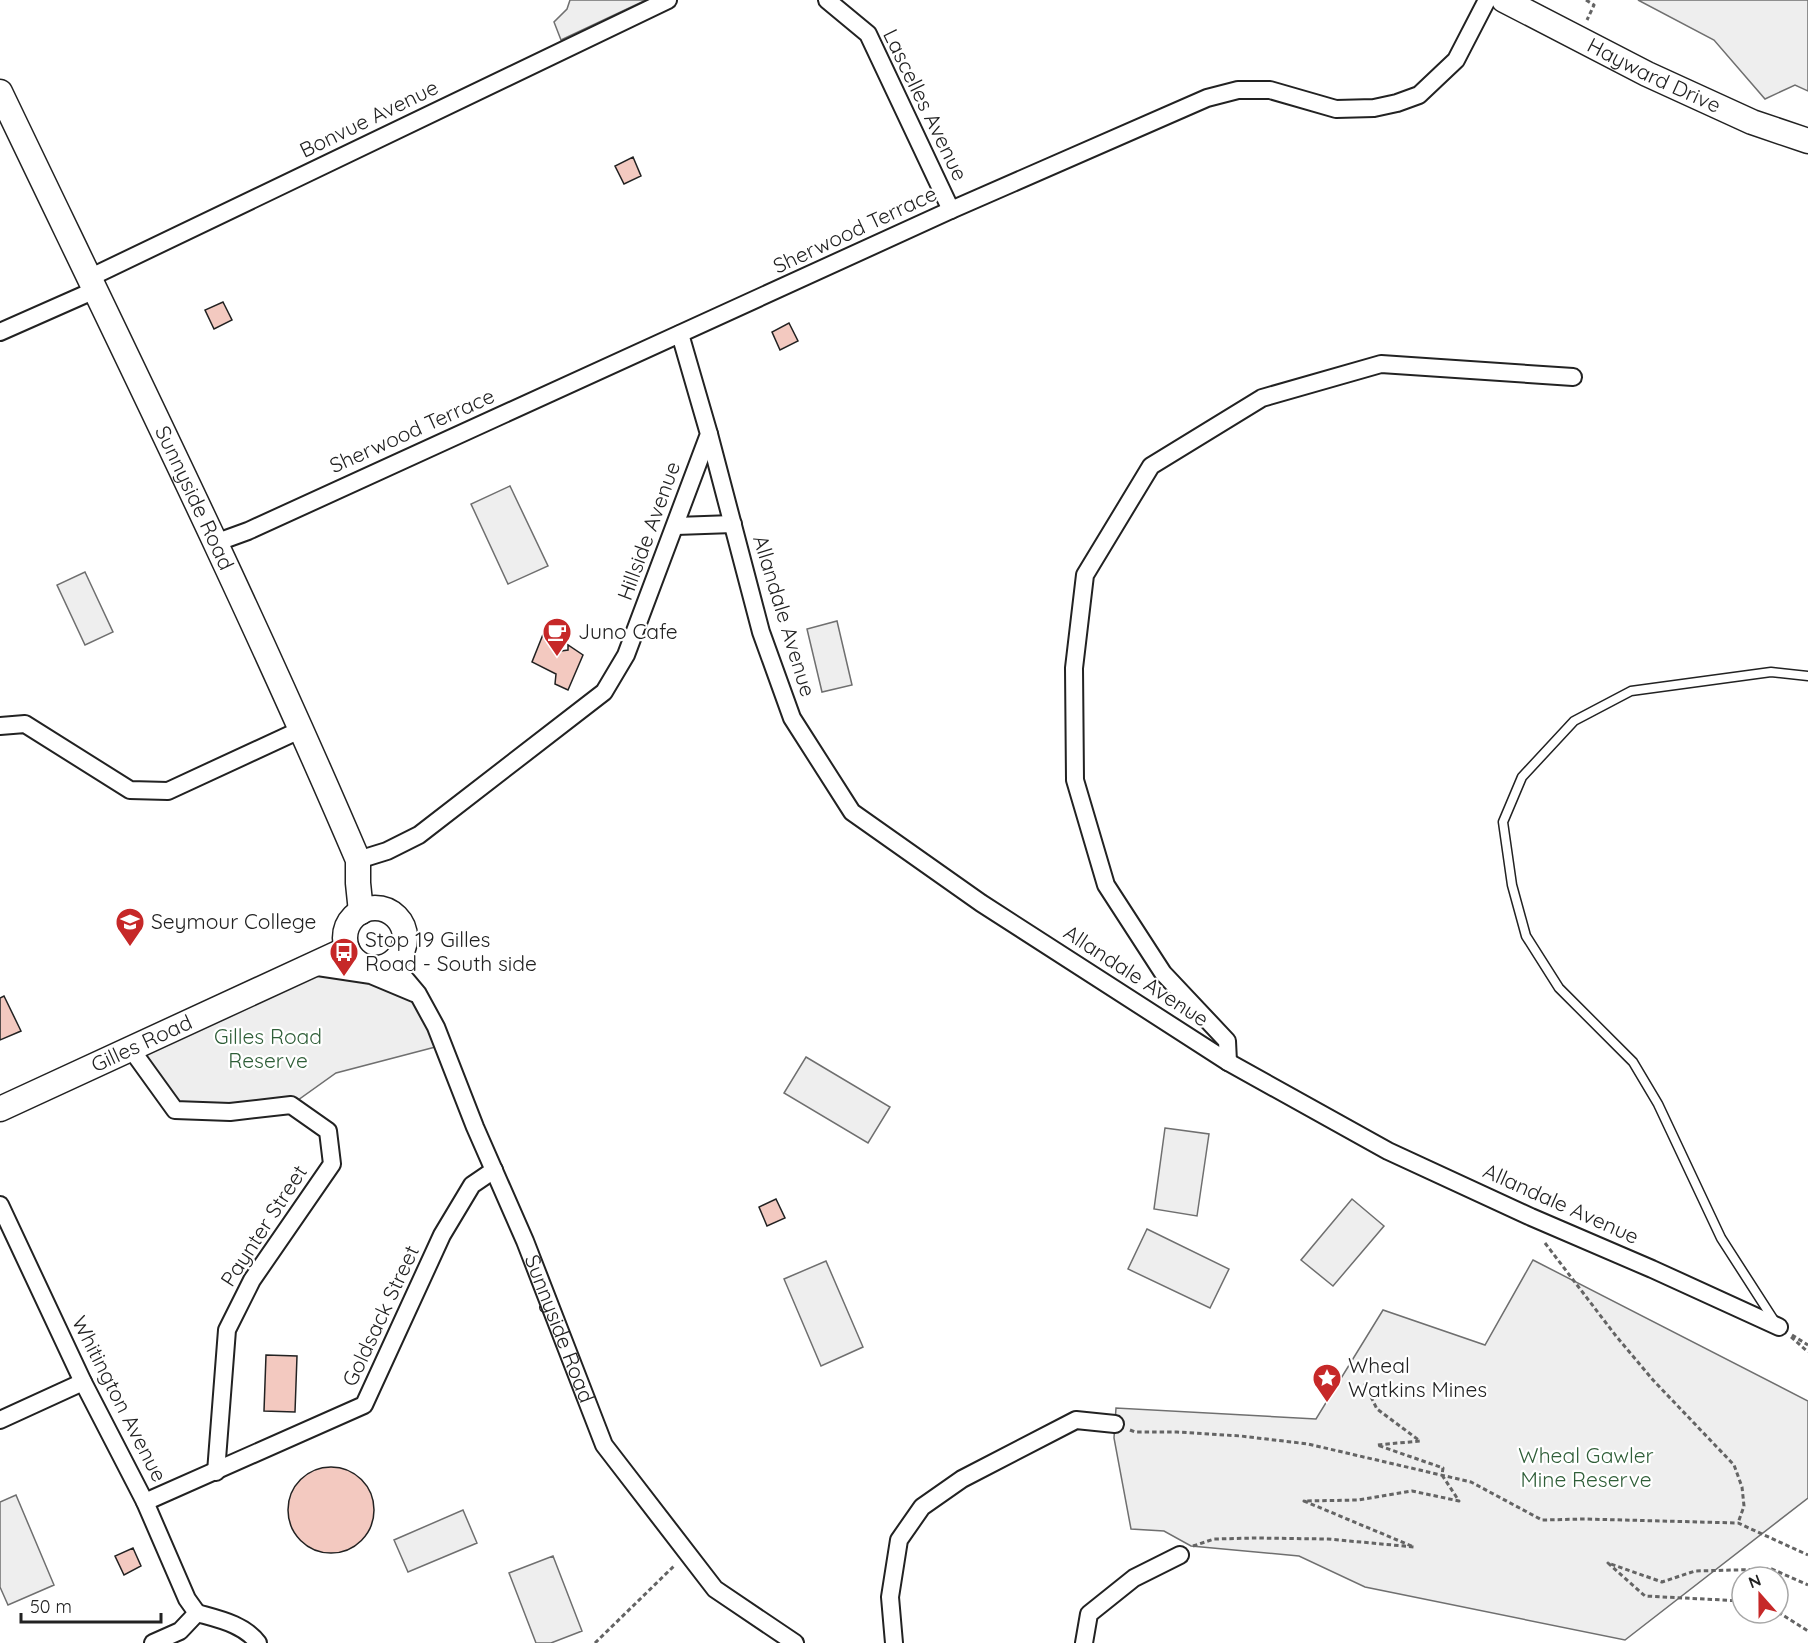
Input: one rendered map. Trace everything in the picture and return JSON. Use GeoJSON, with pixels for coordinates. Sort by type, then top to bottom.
{"type":"FeatureCollection","features":[{"type":"Feature","properties":{"kind":"street","name":"Bonvue Avenue"},"geometry":{"type":"LineString","coordinates":[[0,332],[92,284],[668,0]]}},
{"type":"Feature","properties":{"kind":"street","name":"Lascelles Avenue"},"geometry":{"type":"LineString","coordinates":[[827,0],[868,34],[951,210]]}},
{"type":"Feature","properties":{"kind":"street","name":"Sherwood Terrace"},"geometry":{"type":"LineString","coordinates":[[216,543],[248,531],[951,210],[1207,98],[1238,90],[1270,90],[1336,110],[1374,108],[1419,95],[1456,60],[1488,0]]}},
{"type":"Feature","properties":{"kind":"street","name":"Hayward Drive"},"geometry":{"type":"LineString","coordinates":[[1504,0],[1647,74],[1752,122],[1808,141]]}},
{"type":"Feature","properties":{"kind":"street","name":"Sunnyside Road"},"geometry":{"type":"LineString","coordinates":[[0,92],[216,543],[302,729],[358,860],[361,912]]}},
{"type":"Feature","properties":{"kind":"street"},"geometry":{"type":"LineString","coordinates":[[680,334],[709,434]]}},
{"type":"Feature","properties":{"kind":"street"},"geometry":{"type":"LineString","coordinates":[[1228,1062],[1227,1041],[1163,973],[1106,885],[1081,801],[1075,780],[1074,668],[1085,575],[1151,466],[1262,398],[1382,364],[1574,377]]}},
{"type":"Feature","properties":{"kind":"street","name":"Allandale Avenue"},"geometry":{"type":"LineString","coordinates":[[709,434],[760,632],[792,718],[852,812],[981,903],[1228,1062],[1388,1150],[1779,1328]]}},
{"type":"Feature","properties":{"kind":"street","name":"Hillside Avenue"},"geometry":{"type":"LineString","coordinates":[[358,860],[387,851],[419,835],[604,692],[627,656],[709,434]]}},
{"type":"Feature","properties":{"kind":"street"},"geometry":{"type":"LineString","coordinates":[[676,526],[733,524]]}},
{"type":"Feature","properties":{"kind":"street"},"geometry":{"type":"LineString","coordinates":[[0,726],[25,724],[130,790],[168,791],[302,729]]}},
{"type":"Feature","properties":{"kind":"street"},"geometry":{"type":"LineString","coordinates":[[371,909],[387,911],[402,924],[405,934],[404,949],[392,963],[383,967],[367,967],[354,959],[348,949],[345,939],[346,932],[355,916],[361,912],[371,909]]}},
{"type":"Feature","properties":{"kind":"street","name":"Gilles Road"},"geometry":{"type":"LineString","coordinates":[[0,1109],[348,949]]}},
{"type":"Feature","properties":{"kind":"street","name":"Sunnyside Road"},"geometry":{"type":"LineString","coordinates":[[392,963],[418,994],[436,1027],[475,1127],[525,1241],[604,1444],[715,1589],[795,1643]]}},
{"type":"Feature","properties":{"kind":"street"},"geometry":{"type":"LineString","coordinates":[[311,966],[371,975],[418,994]]}},
{"type":"Feature","properties":{"kind":"street","name":"Paynter Street"},"geometry":{"type":"LineString","coordinates":[[131,1048],[175,1110],[230,1112],[291,1105],[328,1131],[332,1164],[252,1280],[227,1330],[216,1472]]}},
{"type":"Feature","properties":{"kind":"street","name":"Goldsack Street"},"geometry":{"type":"LineString","coordinates":[[145,1502],[364,1406],[442,1235],[472,1185],[494,1170]]}},
{"type":"Feature","properties":{"kind":"street","name":"Whitington Avenue"},"geometry":{"type":"LineString","coordinates":[[0,1205],[83,1382],[145,1502],[187,1599],[197,1613]]}},
{"type":"Feature","properties":{"kind":"street"},"geometry":{"type":"LineString","coordinates":[[0,1420],[83,1382]]}},
{"type":"Feature","properties":{"kind":"street"},"geometry":{"type":"LineString","coordinates":[[894,1643],[890,1597],[899,1540],[922,1508],[962,1479],[1076,1420],[1115,1424]]}},
{"type":"Feature","properties":{"kind":"street"},"geometry":{"type":"LineString","coordinates":[[1084,1643],[1089,1614],[1134,1578],[1180,1555]]}},
{"type":"Feature","properties":{"kind":"street"},"geometry":{"type":"LineString","coordinates":[[153,1643],[180,1631],[197,1613],[232,1623],[258,1643]]}},
{"type":"Feature","properties":{"kind":"lane"},"geometry":{"type":"LineString","coordinates":[[1779,1328],[1721,1238],[1658,1104],[1633,1062],[1559,988],[1526,936],[1512,885],[1503,822],[1522,777],[1574,721],[1631,691],[1771,672],[1808,676]]}},
{"type":"Feature","properties":{"kind":"path"},"geometry":{"type":"LineString","coordinates":[[1540,1239],[1548,1246],[1597,1312],[1653,1380],[1734,1465],[1742,1487],[1744,1506],[1738,1523]]}},
{"type":"Feature","properties":{"kind":"path"},"geometry":{"type":"LineString","coordinates":[[1180,1555],[1191,1546],[1214,1539],[1328,1539],[1414,1547],[1304,1501],[1358,1500],[1412,1491],[1459,1501],[1442,1475],[1443,1468],[1377,1445],[1420,1441],[1377,1409],[1364,1383]]}},
{"type":"Feature","properties":{"kind":"path"},"geometry":{"type":"LineString","coordinates":[[1115,1424],[1135,1432],[1241,1436],[1308,1444],[1471,1482],[1542,1520],[1738,1523],[1808,1555]]}},
{"type":"Feature","properties":{"kind":"path"},"geometry":{"type":"LineString","coordinates":[[1730,1570],[1695,1571],[1662,1582],[1608,1563],[1645,1596],[1730,1600]]}},
{"type":"Feature","properties":{"kind":"path"},"geometry":{"type":"LineString","coordinates":[[595,1643],[670,1570]]}},
{"type":"Feature","properties":{"kind":"path"},"geometry":{"type":"LineString","coordinates":[[1790,1577],[1808,1585]]}},
{"type":"Feature","properties":{"kind":"path"},"geometry":{"type":"LineString","coordinates":[[1790,1620],[1808,1631]]}},
{"type":"Feature","properties":{"kind":"green space"},"geometry":{"type":"Polygon","coordinates":[[[570,0],[646,0],[561,40],[554,22],[567,9],[570,0]]]}},
{"type":"Feature","properties":{"kind":"green space"},"geometry":{"type":"Polygon","coordinates":[[[1638,0],[1808,0],[1808,91],[1795,85],[1765,99],[1714,40],[1638,0]]]}},
{"type":"Feature","properties":{"kind":"green space"},"geometry":{"type":"Polygon","coordinates":[[[510,486],[548,566],[508,584],[471,504],[510,486]]]}},
{"type":"Feature","properties":{"kind":"green space"},"geometry":{"type":"Polygon","coordinates":[[[85,572],[113,632],[85,645],[57,585],[85,572]]]}},
{"type":"Feature","properties":{"kind":"green space"},"geometry":{"type":"Polygon","coordinates":[[[837,621],[852,685],[822,692],[807,629],[837,621]]]}},
{"type":"Feature","properties":{"kind":"green space","name":"Gilles Road Reserve"},"geometry":{"type":"Polygon","coordinates":[[[350,954],[359,963],[369,967],[380,967],[392,963],[443,1045],[336,1073],[291,1105],[175,1110],[131,1049],[350,954]]]}},
{"type":"Feature","properties":{"kind":"green space"},"geometry":{"type":"Polygon","coordinates":[[[806,1057],[890,1107],[868,1143],[784,1093],[806,1057]]]}},
{"type":"Feature","properties":{"kind":"green space"},"geometry":{"type":"Polygon","coordinates":[[[1165,1128],[1209,1134],[1197,1216],[1154,1209],[1165,1128]]]}},
{"type":"Feature","properties":{"kind":"green space"},"geometry":{"type":"Polygon","coordinates":[[[1352,1199],[1384,1226],[1333,1286],[1301,1260],[1352,1199]]]}},
{"type":"Feature","properties":{"kind":"green space"},"geometry":{"type":"Polygon","coordinates":[[[1147,1229],[1229,1269],[1210,1308],[1128,1269],[1147,1229]]]}},
{"type":"Feature","properties":{"kind":"green space","name":"Wheal Gawler Mine Reserve"},"geometry":{"type":"Polygon","coordinates":[[[1533,1260],[1808,1401],[1808,1498],[1625,1640],[1365,1587],[1299,1556],[1191,1546],[1164,1531],[1131,1529],[1114,1438],[1116,1408],[1316,1419],[1383,1310],[1485,1345],[1533,1260]]]}},
{"type":"Feature","properties":{"kind":"green space"},"geometry":{"type":"Polygon","coordinates":[[[826,1261],[863,1347],[821,1366],[784,1279],[826,1261]]]}},
{"type":"Feature","properties":{"kind":"green space"},"geometry":{"type":"Polygon","coordinates":[[[16,1495],[54,1585],[8,1605],[0,1587],[0,1502],[16,1495]]]}},
{"type":"Feature","properties":{"kind":"green space"},"geometry":{"type":"Polygon","coordinates":[[[463,1510],[477,1543],[408,1572],[394,1540],[463,1510]]]}},
{"type":"Feature","properties":{"kind":"green space"},"geometry":{"type":"Polygon","coordinates":[[[553,1556],[582,1631],[551,1643],[536,1643],[509,1573],[553,1556]]]}},
{"type":"Feature","properties":{"kind":"building"},"geometry":{"type":"Polygon","coordinates":[[[633,157],[641,176],[624,184],[615,166],[633,157]]]}},
{"type":"Feature","properties":{"kind":"building"},"geometry":{"type":"Polygon","coordinates":[[[223,302],[232,320],[214,329],[205,310],[223,302]]]}},
{"type":"Feature","properties":{"kind":"building"},"geometry":{"type":"Polygon","coordinates":[[[789,323],[798,341],[780,350],[772,332],[789,323]]]}},
{"type":"Feature","properties":{"kind":"building","name":"Juno Cafe"},"geometry":{"type":"Polygon","coordinates":[[[554,626],[559,641],[556,649],[568,650],[568,645],[583,655],[568,690],[555,684],[556,674],[532,662],[546,627],[554,626]]]}},
{"type":"Feature","properties":{"kind":"building"},"geometry":{"type":"Polygon","coordinates":[[[4,996],[21,1031],[0,1040],[0,998],[4,996]]]}},
{"type":"Feature","properties":{"kind":"building"},"geometry":{"type":"Polygon","coordinates":[[[776,1199],[785,1218],[767,1226],[759,1207],[776,1199]]]}},
{"type":"Feature","properties":{"kind":"building"},"geometry":{"type":"Polygon","coordinates":[[[266,1355],[297,1356],[295,1412],[264,1411],[266,1355]]]}},
{"type":"Feature","properties":{"kind":"building"},"geometry":{"type":"Polygon","coordinates":[[[331,1467],[348,1470],[362,1479],[371,1493],[374,1510],[371,1527],[362,1541],[348,1550],[331,1553],[314,1550],[300,1541],[291,1527],[288,1510],[291,1493],[300,1479],[314,1470],[331,1467]]]}},
{"type":"Feature","properties":{"kind":"building"},"geometry":{"type":"Polygon","coordinates":[[[133,1548],[141,1566],[124,1575],[115,1556],[133,1548]]]}},
{"type":"Feature","properties":{"kind":"place","name":"Juno Cafe"},"geometry":{"type":"Point","coordinates":[557,658]}},
{"type":"Feature","properties":{"kind":"place","name":"Seymour College"},"geometry":{"type":"Point","coordinates":[130,948]}},
{"type":"Feature","properties":{"kind":"place","name":"Stop 19 Gilles Road - South side"},"geometry":{"type":"Point","coordinates":[344,978]}},
{"type":"Feature","properties":{"kind":"place","name":"Wheal Watkins Mines"},"geometry":{"type":"Point","coordinates":[1327,1404]}}]}
